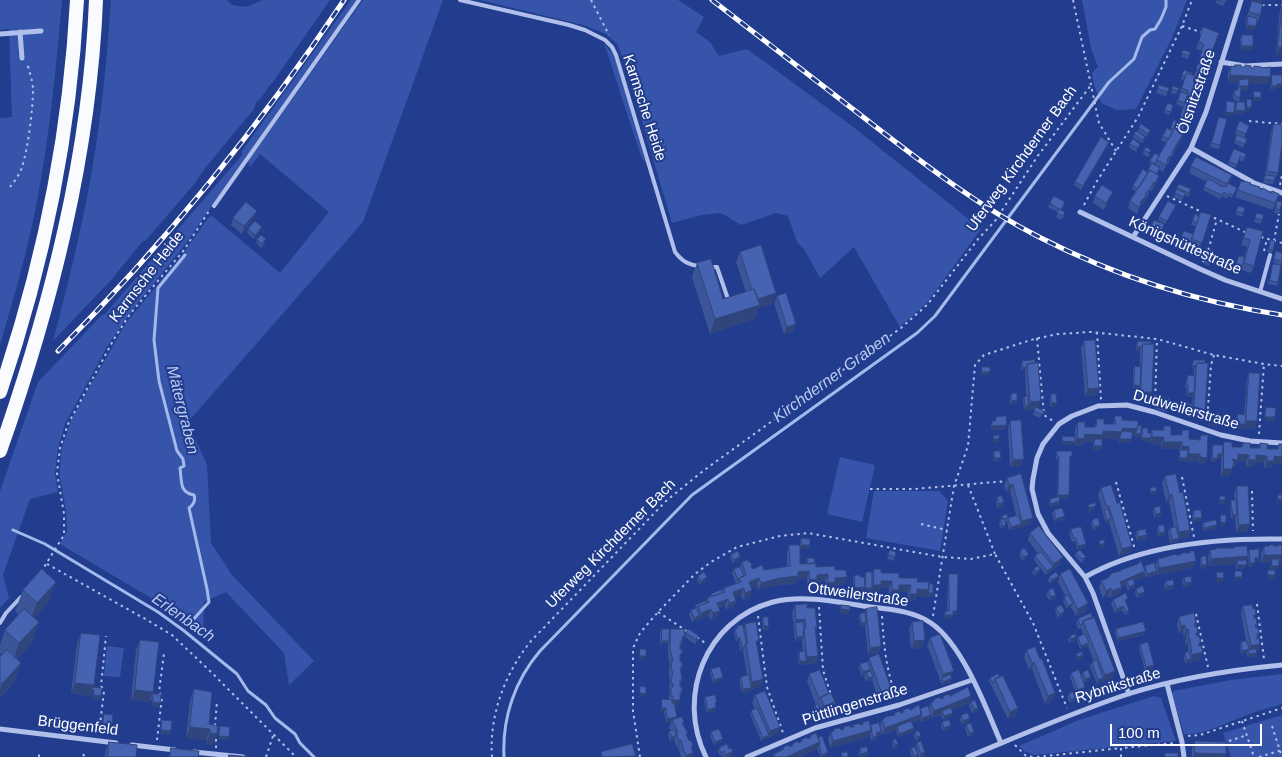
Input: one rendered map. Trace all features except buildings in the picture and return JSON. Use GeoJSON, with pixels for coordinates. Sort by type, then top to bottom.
{"type":"FeatureCollection","features":[{"type":"Feature","properties":{"kind":"highway"},"geometry":{"type":"LineString","coordinates":[[0,392],[26,310],[55,183],[67,105],[77,0]]}},
{"type":"Feature","properties":{"kind":"highway"},"geometry":{"type":"LineString","coordinates":[[0,451],[30,362],[75,185],[95,30],[96,0]]}},
{"type":"Feature","properties":{"kind":"street","name":"Ölsnitzstraße"},"geometry":{"type":"LineString","coordinates":[[1133,237],[1191,148],[1206,112],[1240,2]]}},
{"type":"Feature","properties":{"kind":"street"},"geometry":{"type":"LineString","coordinates":[[0,34],[41,31]]}},
{"type":"Feature","properties":{"kind":"street"},"geometry":{"type":"LineString","coordinates":[[20,32],[22,58]]}},
{"type":"Feature","properties":{"kind":"street"},"geometry":{"type":"LineString","coordinates":[[1221,62],[1246,66],[1282,64]]}},
{"type":"Feature","properties":{"kind":"street"},"geometry":{"type":"LineString","coordinates":[[1191,148],[1254,183],[1282,193]]}},
{"type":"Feature","properties":{"kind":"street","name":"Königshüttestraße"},"geometry":{"type":"LineString","coordinates":[[1080,212],[1208,273],[1282,299]]}},
{"type":"Feature","properties":{"kind":"street","name":"Dudweilerstraße"},"geometry":{"type":"LineString","coordinates":[[1129,694],[1094,594],[1085,577],[1048,533],[1038,514],[1032,489],[1032,479],[1036,458],[1043,444],[1059,424],[1072,416],[1098,406],[1127,405],[1154,412],[1206,431],[1259,442],[1282,443]]}},
{"type":"Feature","properties":{"kind":"street"},"geometry":{"type":"LineString","coordinates":[[1085,577],[1110,565],[1195,544],[1253,538],[1282,539]]}},
{"type":"Feature","properties":{"kind":"street","name":"Ottweilerstraße"},"geometry":{"type":"LineString","coordinates":[[706,757],[696,732],[694,717],[697,678],[703,660],[722,633],[735,621],[757,608],[789,599],[819,600],[907,612],[932,624],[950,641],[962,658],[1001,743]]}},
{"type":"Feature","properties":{"kind":"street","name":"Rybnikstraße"},"geometry":{"type":"LineString","coordinates":[[968,757],[1070,714],[1129,694],[1210,674],[1282,665]]}},
{"type":"Feature","properties":{"kind":"street","name":"Püttlingenstraße"},"geometry":{"type":"LineString","coordinates":[[747,757],[815,728],[899,705],[972,680]]}},
{"type":"Feature","properties":{"kind":"street"},"geometry":{"type":"LineString","coordinates":[[1167,684],[1182,740],[1184,757]]}},
{"type":"Feature","properties":{"kind":"street","name":"Brüggenfeld"},"geometry":{"type":"LineString","coordinates":[[0,729],[243,757]]}},
{"type":"Feature","properties":{"kind":"lane"},"geometry":{"type":"LineString","coordinates":[[214,206],[359,0]]}},
{"type":"Feature","properties":{"kind":"lane","name":"Karmsche Heide"},"geometry":{"type":"LineString","coordinates":[[460,0],[568,24],[598,35],[612,47],[641,135],[675,252],[688,264],[717,267],[728,299]]}},
{"type":"Feature","properties":{"kind":"lane"},"geometry":{"type":"LineString","coordinates":[[1260,292],[1270,255]]}},
{"type":"Feature","properties":{"kind":"lane"},"geometry":{"type":"LineString","coordinates":[[0,623],[6,613],[21,597]]}},
{"type":"Feature","properties":{"kind":"path"},"geometry":{"type":"LineString","coordinates":[[591,0],[608,31],[612,47]]}},
{"type":"Feature","properties":{"kind":"path"},"geometry":{"type":"LineString","coordinates":[[1073,0],[1099,123],[1116,151]]}},
{"type":"Feature","properties":{"kind":"path"},"geometry":{"type":"LineString","coordinates":[[1080,212],[1097,181],[1138,117],[1182,26],[1192,0]]}},
{"type":"Feature","properties":{"kind":"path"},"geometry":{"type":"LineString","coordinates":[[1240,2],[1282,5]]}},
{"type":"Feature","properties":{"kind":"path"},"geometry":{"type":"LineString","coordinates":[[1182,26],[1209,35]]}},
{"type":"Feature","properties":{"kind":"path"},"geometry":{"type":"LineString","coordinates":[[10,187],[22,168],[34,90],[28,64],[22,58]]}},
{"type":"Feature","properties":{"kind":"path","name":"Uferweg Kirchderner Bach"},"geometry":{"type":"LineString","coordinates":[[492,757],[492,735],[500,699],[508,676],[531,641],[666,501],[703,471],[901,328],[927,305],[979,238],[995,221],[1037,158],[1091,85]]}},
{"type":"Feature","properties":{"kind":"path"},"geometry":{"type":"LineString","coordinates":[[1249,121],[1282,124]]}},
{"type":"Feature","properties":{"kind":"path"},"geometry":{"type":"LineString","coordinates":[[1161,193],[1250,234]]}},
{"type":"Feature","properties":{"kind":"path","name":"Karmsche Heide"},"geometry":{"type":"LineString","coordinates":[[38,576],[64,534],[64,514],[57,473],[60,448],[68,424],[114,339],[130,314],[184,250],[214,206]]}},
{"type":"Feature","properties":{"kind":"path"},"geometry":{"type":"LineString","coordinates":[[1274,241],[1279,214]]}},
{"type":"Feature","properties":{"kind":"path"},"geometry":{"type":"LineString","coordinates":[[1202,265],[1217,219]]}},
{"type":"Feature","properties":{"kind":"path"},"geometry":{"type":"LineString","coordinates":[[1259,236],[1282,242]]}},
{"type":"Feature","properties":{"kind":"path"},"geometry":{"type":"LineString","coordinates":[[1096,332],[1102,406]]}},
{"type":"Feature","properties":{"kind":"path"},"geometry":{"type":"LineString","coordinates":[[932,624],[954,486],[968,446],[975,365],[984,355],[1037,338],[1058,334],[1096,332],[1157,339],[1214,355],[1282,366]]}},
{"type":"Feature","properties":{"kind":"path"},"geometry":{"type":"LineString","coordinates":[[1037,338],[1044,415],[1059,424]]}},
{"type":"Feature","properties":{"kind":"path"},"geometry":{"type":"LineString","coordinates":[[1154,412],[1157,339]]}},
{"type":"Feature","properties":{"kind":"path"},"geometry":{"type":"LineString","coordinates":[[1206,431],[1211,365],[1214,355]]}},
{"type":"Feature","properties":{"kind":"path"},"geometry":{"type":"LineString","coordinates":[[1259,442],[1264,364]]}},
{"type":"Feature","properties":{"kind":"path"},"geometry":{"type":"LineString","coordinates":[[1182,477],[1195,544]]}},
{"type":"Feature","properties":{"kind":"path"},"geometry":{"type":"LineString","coordinates":[[870,489],[914,489],[1032,479]]}},
{"type":"Feature","properties":{"kind":"path"},"geometry":{"type":"LineString","coordinates":[[1116,482],[1137,557]]}},
{"type":"Feature","properties":{"kind":"path"},"geometry":{"type":"LineString","coordinates":[[968,485],[995,554],[1033,624],[1070,714]]}},
{"type":"Feature","properties":{"kind":"path"},"geometry":{"type":"LineString","coordinates":[[1252,490],[1253,538]]}},
{"type":"Feature","properties":{"kind":"path"},"geometry":{"type":"LineString","coordinates":[[921,524],[947,530]]}},
{"type":"Feature","properties":{"kind":"path"},"geometry":{"type":"LineString","coordinates":[[640,757],[633,711],[633,648],[640,633],[658,612],[695,574],[711,562],[737,548],[780,536],[808,533],[942,557],[971,559],[995,554]]}},
{"type":"Feature","properties":{"kind":"path"},"geometry":{"type":"LineString","coordinates":[[47,564],[172,635],[296,757]]}},
{"type":"Feature","properties":{"kind":"path"},"geometry":{"type":"LineString","coordinates":[[819,600],[823,670],[840,721]]}},
{"type":"Feature","properties":{"kind":"path"},"geometry":{"type":"LineString","coordinates":[[1257,604],[1265,666]]}},
{"type":"Feature","properties":{"kind":"path"},"geometry":{"type":"LineString","coordinates":[[757,608],[767,687],[786,740]]}},
{"type":"Feature","properties":{"kind":"path"},"geometry":{"type":"LineString","coordinates":[[882,608],[885,655],[889,678],[899,705]]}},
{"type":"Feature","properties":{"kind":"path"},"geometry":{"type":"LineString","coordinates":[[658,612],[711,647]]}},
{"type":"Feature","properties":{"kind":"path"},"geometry":{"type":"LineString","coordinates":[[1196,614],[1210,674]]}},
{"type":"Feature","properties":{"kind":"path"},"geometry":{"type":"LineString","coordinates":[[98,741],[104,691],[101,686],[106,636]]}},
{"type":"Feature","properties":{"kind":"path"},"geometry":{"type":"LineString","coordinates":[[97,653],[104,654]]}},
{"type":"Feature","properties":{"kind":"path"},"geometry":{"type":"LineString","coordinates":[[157,748],[162,696],[159,692],[164,653]]}},
{"type":"Feature","properties":{"kind":"path"},"geometry":{"type":"LineString","coordinates":[[156,660],[163,660]]}},
{"type":"Feature","properties":{"kind":"path"},"geometry":{"type":"LineString","coordinates":[[96,665],[103,666]]}},
{"type":"Feature","properties":{"kind":"path"},"geometry":{"type":"LineString","coordinates":[[155,671],[162,672]]}},
{"type":"Feature","properties":{"kind":"path"},"geometry":{"type":"LineString","coordinates":[[94,677],[102,678]]}},
{"type":"Feature","properties":{"kind":"path"},"geometry":{"type":"LineString","coordinates":[[154,684],[160,684]]}},
{"type":"Feature","properties":{"kind":"path"},"geometry":{"type":"LineString","coordinates":[[215,728],[217,701]]}},
{"type":"Feature","properties":{"kind":"path"},"geometry":{"type":"LineString","coordinates":[[1010,739],[1026,756],[1036,757],[1121,748],[1182,740],[1282,708]]}},
{"type":"Feature","properties":{"kind":"path"},"geometry":{"type":"LineString","coordinates":[[1242,720],[1254,757]]}},
{"type":"Feature","properties":{"kind":"path"},"geometry":{"type":"LineString","coordinates":[[1272,726],[1282,757]]}},
{"type":"Feature","properties":{"kind":"path"},"geometry":{"type":"LineString","coordinates":[[214,733],[217,736],[216,754]]}},
{"type":"Feature","properties":{"kind":"path"},"geometry":{"type":"LineString","coordinates":[[1229,741],[1247,735]]}},
{"type":"Feature","properties":{"kind":"path"},"geometry":{"type":"LineString","coordinates":[[266,757],[273,736]]}},
{"type":"Feature","properties":{"kind":"path"},"geometry":{"type":"LineString","coordinates":[[1121,748],[1121,757]]}},
{"type":"Feature","properties":{"kind":"path"},"geometry":{"type":"LineString","coordinates":[[1258,757],[1281,750]]}},
{"type":"Feature","properties":{"kind":"path"},"geometry":{"type":"LineString","coordinates":[[39,751],[39,757]]}},
{"type":"Feature","properties":{"kind":"shaded area"},"geometry":{"type":"Polygon","coordinates":[[[0,0],[62,0],[42,176],[25,255],[0,345],[0,118],[12,117],[9,29],[0,30],[0,0]]]}},
{"type":"Feature","properties":{"kind":"shaded area"},"geometry":{"type":"Polygon","coordinates":[[[111,0],[227,0],[232,5],[246,7],[263,0],[330,0],[273,82],[256,102],[254,109],[202,172],[196,182],[111,280],[53,341],[84,213],[92,170],[104,85],[111,0]]]}},
{"type":"Feature","properties":{"kind":"shaded area"},"geometry":{"type":"Polygon","coordinates":[[[351,0],[357,0],[181,250],[136,305],[108,345],[65,424],[58,448],[55,473],[58,492],[30,499],[3,575],[9,598],[0,608],[0,491],[38,382],[105,314],[242,155],[242,151],[351,0]]]}},
{"type":"Feature","properties":{"kind":"shaded area"},"geometry":{"type":"Polygon","coordinates":[[[363,0],[443,0],[363,222],[188,422],[207,465],[211,543],[232,575],[314,661],[289,685],[284,653],[226,592],[204,602],[203,635],[161,604],[60,544],[67,531],[60,466],[62,448],[71,420],[126,323],[186,250],[208,218],[212,216],[280,273],[329,212],[260,154],[250,167],[248,161],[363,0]]]}},
{"type":"Feature","properties":{"kind":"shaded area"},"geometry":{"type":"Polygon","coordinates":[[[480,0],[678,0],[704,17],[696,32],[710,42],[719,56],[747,49],[852,126],[981,229],[926,304],[900,327],[854,247],[820,278],[804,249],[797,242],[788,216],[776,213],[741,225],[721,213],[701,215],[672,223],[624,61],[617,44],[606,34],[583,25],[480,0]]]}},
{"type":"Feature","properties":{"kind":"shaded area"},"geometry":{"type":"Polygon","coordinates":[[[1082,0],[1187,0],[1172,38],[1136,109],[1117,110],[1101,103],[1094,85],[1092,73],[1098,67],[1091,48],[1082,0]]]}},
{"type":"Feature","properties":{"kind":"shaded area"},"geometry":{"type":"Polygon","coordinates":[[[604,43],[615,57],[645,161],[642,159],[604,43]]]}},
{"type":"Feature","properties":{"kind":"shaded area"},"geometry":{"type":"Polygon","coordinates":[[[840,457],[875,465],[862,522],[827,514],[840,457]]]}},
{"type":"Feature","properties":{"kind":"shaded area"},"geometry":{"type":"Polygon","coordinates":[[[874,491],[939,491],[948,501],[940,551],[866,538],[874,491]]]}},
{"type":"Feature","properties":{"kind":"shaded area"},"geometry":{"type":"Polygon","coordinates":[[[107,646],[124,648],[120,677],[104,676],[107,646]]]}},
{"type":"Feature","properties":{"kind":"shaded area"},"geometry":{"type":"Polygon","coordinates":[[[1282,674],[1282,704],[1252,713],[1200,733],[1184,734],[1172,695],[1173,691],[1231,680],[1282,674]]]}},
{"type":"Feature","properties":{"kind":"shaded area"},"geometry":{"type":"Polygon","coordinates":[[[1154,696],[1161,698],[1176,741],[1035,755],[1024,751],[1019,746],[1079,720],[1154,696]]]}},
{"type":"Feature","properties":{"kind":"shaded area"},"geometry":{"type":"Polygon","coordinates":[[[1282,715],[1282,757],[1231,757],[1223,733],[1282,715]]]}},
{"type":"Feature","properties":{"kind":"waterway","name":"Kirchderner Graben"},"geometry":{"type":"LineString","coordinates":[[504,757],[505,728],[512,700],[524,674],[540,651],[692,495],[917,333],[935,316],[1109,82],[1134,59],[1142,37],[1150,30],[1155,29],[1161,19],[1166,7],[1166,0]]}},
{"type":"Feature","properties":{"kind":"waterway","name":"Mätergraben"},"geometry":{"type":"LineString","coordinates":[[185,255],[158,288],[154,340],[159,381],[177,451],[183,459],[184,466],[180,468],[182,486],[189,494],[195,497],[194,503],[189,508],[209,602],[191,622]]}},
{"type":"Feature","properties":{"kind":"waterway","name":"Erlenbach"},"geometry":{"type":"LineString","coordinates":[[13,530],[45,544],[158,612],[183,630],[237,674],[248,691],[266,705],[275,718],[295,734],[300,743],[314,757]]}},
{"type":"Feature","properties":{"kind":"railway"},"geometry":{"type":"LineString","coordinates":[[58,351],[136,268],[210,182],[279,93],[344,0]]}},
{"type":"Feature","properties":{"kind":"railway"},"geometry":{"type":"LineString","coordinates":[[712,0],[935,171],[975,200],[1017,225],[1097,264],[1157,286],[1219,303],[1282,315]]}}]}
